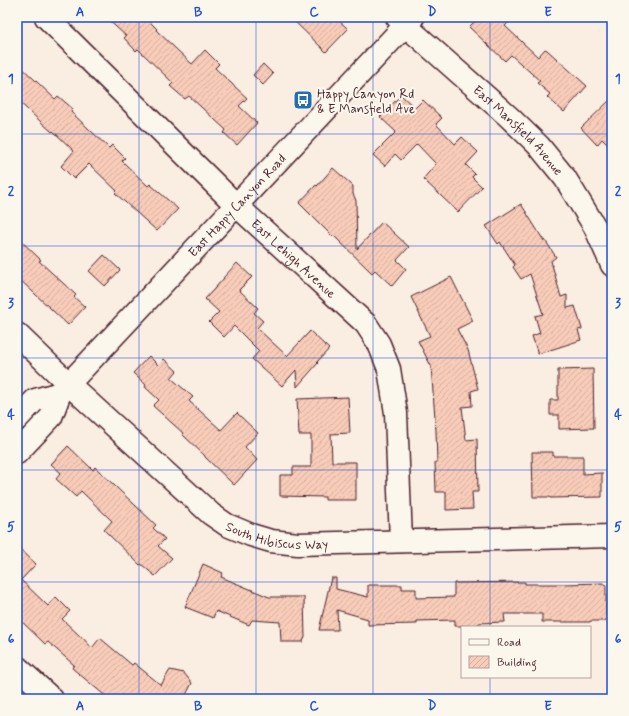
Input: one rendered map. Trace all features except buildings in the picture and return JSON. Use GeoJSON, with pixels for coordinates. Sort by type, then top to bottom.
{"type":"FeatureCollection","features":[{"type":"Feature","properties":{"kind":"street","name":"East Lehigh Avenue"},"geometry":{"type":"LineString","coordinates":[[46,17],[236,205],[366,324],[379,344],[389,369],[396,413],[401,541]]}},
{"type":"Feature","properties":{"kind":"street","name":"East Happy Canyon Road"},"geometry":{"type":"LineString","coordinates":[[17,453],[51,417],[64,388],[236,205],[405,20]]}},
{"type":"Feature","properties":{"kind":"street","name":"East Mansfield Avenue"},"geometry":{"type":"LineString","coordinates":[[405,20],[539,146],[565,178],[595,227],[612,265]]}},
{"type":"Feature","properties":{"kind":"street","name":"South Hibiscus Way"},"geometry":{"type":"LineString","coordinates":[[17,334],[64,388],[211,514],[227,525],[251,535],[271,541],[298,544],[612,536]]}},
{"type":"Feature","properties":{"kind":"street"},"geometry":{"type":"LineString","coordinates":[[17,419],[35,400],[64,388]]}},
{"type":"Feature","properties":{"kind":"street"},"geometry":{"type":"LineString","coordinates":[[17,668],[50,698]]}},
{"type":"Feature","properties":{"kind":"place","name":"Happy Canyon Rd & E Mansfield Ave"},"geometry":{"type":"Point","coordinates":[303,100]}}]}
